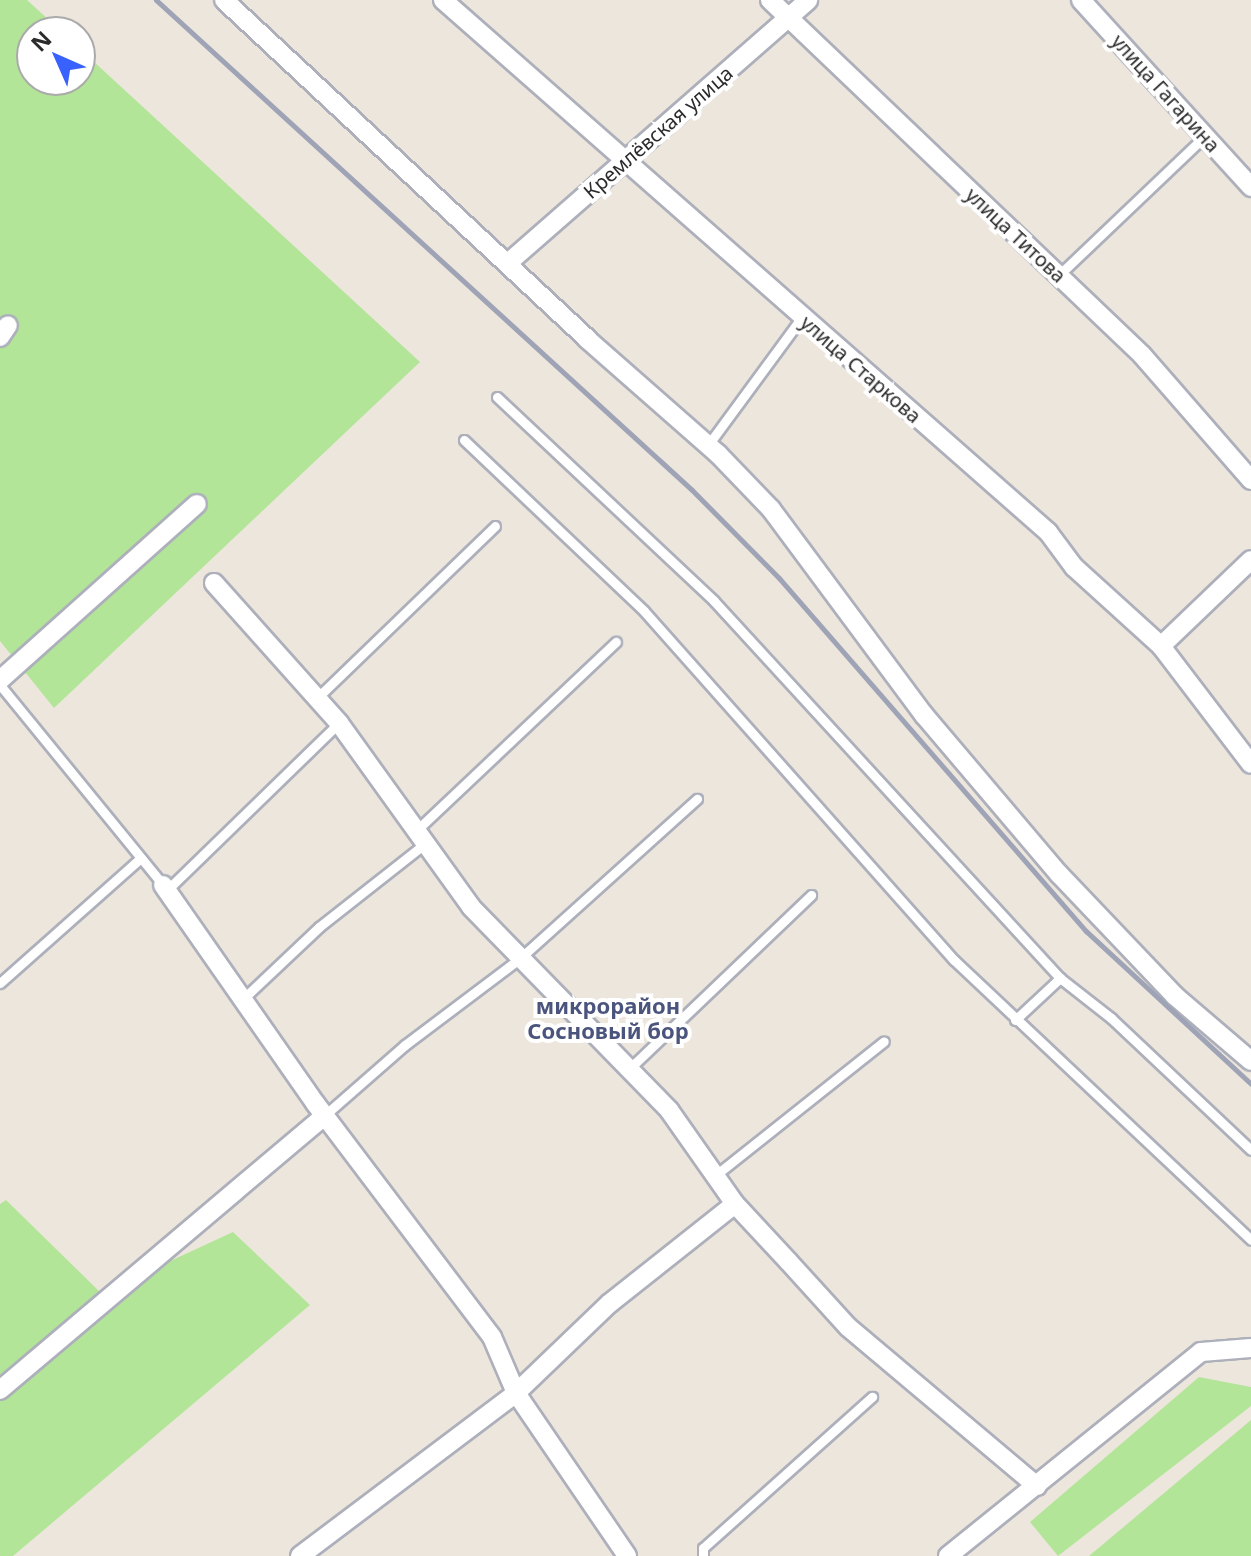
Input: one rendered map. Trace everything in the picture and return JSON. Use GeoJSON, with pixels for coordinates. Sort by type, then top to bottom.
{"type":"FeatureCollection","features":[{"type":"Feature","properties":{"kind":"street"},"geometry":{"type":"LineString","coordinates":[[224,0],[708,445],[771,509],[833,586],[924,715],[1059,874],[1175,996],[1251,1061]]}},
{"type":"Feature","properties":{"kind":"street","name":"улица Старкова"},"geometry":{"type":"LineString","coordinates":[[443,0],[1048,532],[1074,567],[1161,646],[1251,764]]}},
{"type":"Feature","properties":{"kind":"street","name":"улица Титова"},"geometry":{"type":"LineString","coordinates":[[770,0],[1142,355],[1251,480]]}},
{"type":"Feature","properties":{"kind":"street","name":"Кремлёвская улица"},"geometry":{"type":"LineString","coordinates":[[508,263],[808,0]]}},
{"type":"Feature","properties":{"kind":"street","name":"улица Гагарина"},"geometry":{"type":"LineString","coordinates":[[1081,0],[1251,187]]}},
{"type":"Feature","properties":{"kind":"street"},"geometry":{"type":"LineString","coordinates":[[0,682],[197,504]]}},
{"type":"Feature","properties":{"kind":"street"},"geometry":{"type":"LineString","coordinates":[[1161,646],[1251,560]]}},
{"type":"Feature","properties":{"kind":"street"},"geometry":{"type":"LineString","coordinates":[[214,583],[339,723],[423,834],[471,907],[518,960],[669,1110],[717,1174],[735,1204],[848,1327],[1037,1486]]}},
{"type":"Feature","properties":{"kind":"street"},"geometry":{"type":"LineString","coordinates":[[165,887],[325,1115],[492,1337],[516,1393],[627,1556]]}},
{"type":"Feature","properties":{"kind":"street"},"geometry":{"type":"LineString","coordinates":[[0,1390],[325,1115]]}},
{"type":"Feature","properties":{"kind":"street"},"geometry":{"type":"LineString","coordinates":[[300,1556],[516,1393],[610,1303],[735,1204]]}},
{"type":"Feature","properties":{"kind":"street"},"geometry":{"type":"LineString","coordinates":[[948,1556],[1201,1352],[1251,1348]]}},
{"type":"Feature","properties":{"kind":"lane"},"geometry":{"type":"LineString","coordinates":[[1059,275],[1205,136]]}},
{"type":"Feature","properties":{"kind":"lane"},"geometry":{"type":"LineString","coordinates":[[708,445],[802,317]]}},
{"type":"Feature","properties":{"kind":"lane"},"geometry":{"type":"LineString","coordinates":[[497,397],[714,601],[1060,978],[1111,1018],[1251,1150]]}},
{"type":"Feature","properties":{"kind":"lane"},"geometry":{"type":"LineString","coordinates":[[464,440],[644,611],[954,960],[1251,1240]]}},
{"type":"Feature","properties":{"kind":"lane"},"geometry":{"type":"LineString","coordinates":[[318,697],[495,526]]}},
{"type":"Feature","properties":{"kind":"lane"},"geometry":{"type":"LineString","coordinates":[[244,998],[423,834],[616,642]]}},
{"type":"Feature","properties":{"kind":"lane"},"geometry":{"type":"LineString","coordinates":[[0,682],[165,887],[339,723]]}},
{"type":"Feature","properties":{"kind":"lane"},"geometry":{"type":"LineString","coordinates":[[325,1115],[405,1045],[518,960],[697,799]]}},
{"type":"Feature","properties":{"kind":"lane"},"geometry":{"type":"LineString","coordinates":[[0,983],[141,858]]}},
{"type":"Feature","properties":{"kind":"lane"},"geometry":{"type":"LineString","coordinates":[[627,1071],[811,895]]}},
{"type":"Feature","properties":{"kind":"lane"},"geometry":{"type":"LineString","coordinates":[[1015,1020],[1060,978]]}},
{"type":"Feature","properties":{"kind":"lane"},"geometry":{"type":"LineString","coordinates":[[717,1174],[884,1041]]}},
{"type":"Feature","properties":{"kind":"lane"},"geometry":{"type":"LineString","coordinates":[[703,1556],[703,1548],[872,1397]]}},
{"type":"Feature","properties":{"kind":"green space"},"geometry":{"type":"Polygon","coordinates":[[[0,0],[27,0],[44,16],[16,16],[16,96],[96,96],[96,64],[420,362],[54,708],[0,641],[0,0]]]}},
{"type":"Feature","properties":{"kind":"green space"},"geometry":{"type":"Polygon","coordinates":[[[6,1200],[101,1293],[233,1232],[310,1305],[13,1556],[0,1556],[0,1204],[6,1200]]]}},
{"type":"Feature","properties":{"kind":"green space"},"geometry":{"type":"Polygon","coordinates":[[[1199,1377],[1251,1387],[1251,1406],[1058,1556],[1030,1522],[1199,1377]]]}},
{"type":"Feature","properties":{"kind":"green space"},"geometry":{"type":"Polygon","coordinates":[[[1251,1420],[1251,1556],[1089,1556],[1251,1420]]]}},
{"type":"Feature","properties":{"kind":"railway"},"geometry":{"type":"LineString","coordinates":[[156,0],[692,490],[779,578],[1086,931],[1251,1084]]}},
{"type":"Feature","properties":{"kind":"district","name":"микрорайон Сосновый бор"},"geometry":{"type":"Point","coordinates":[608,1018]}}]}
